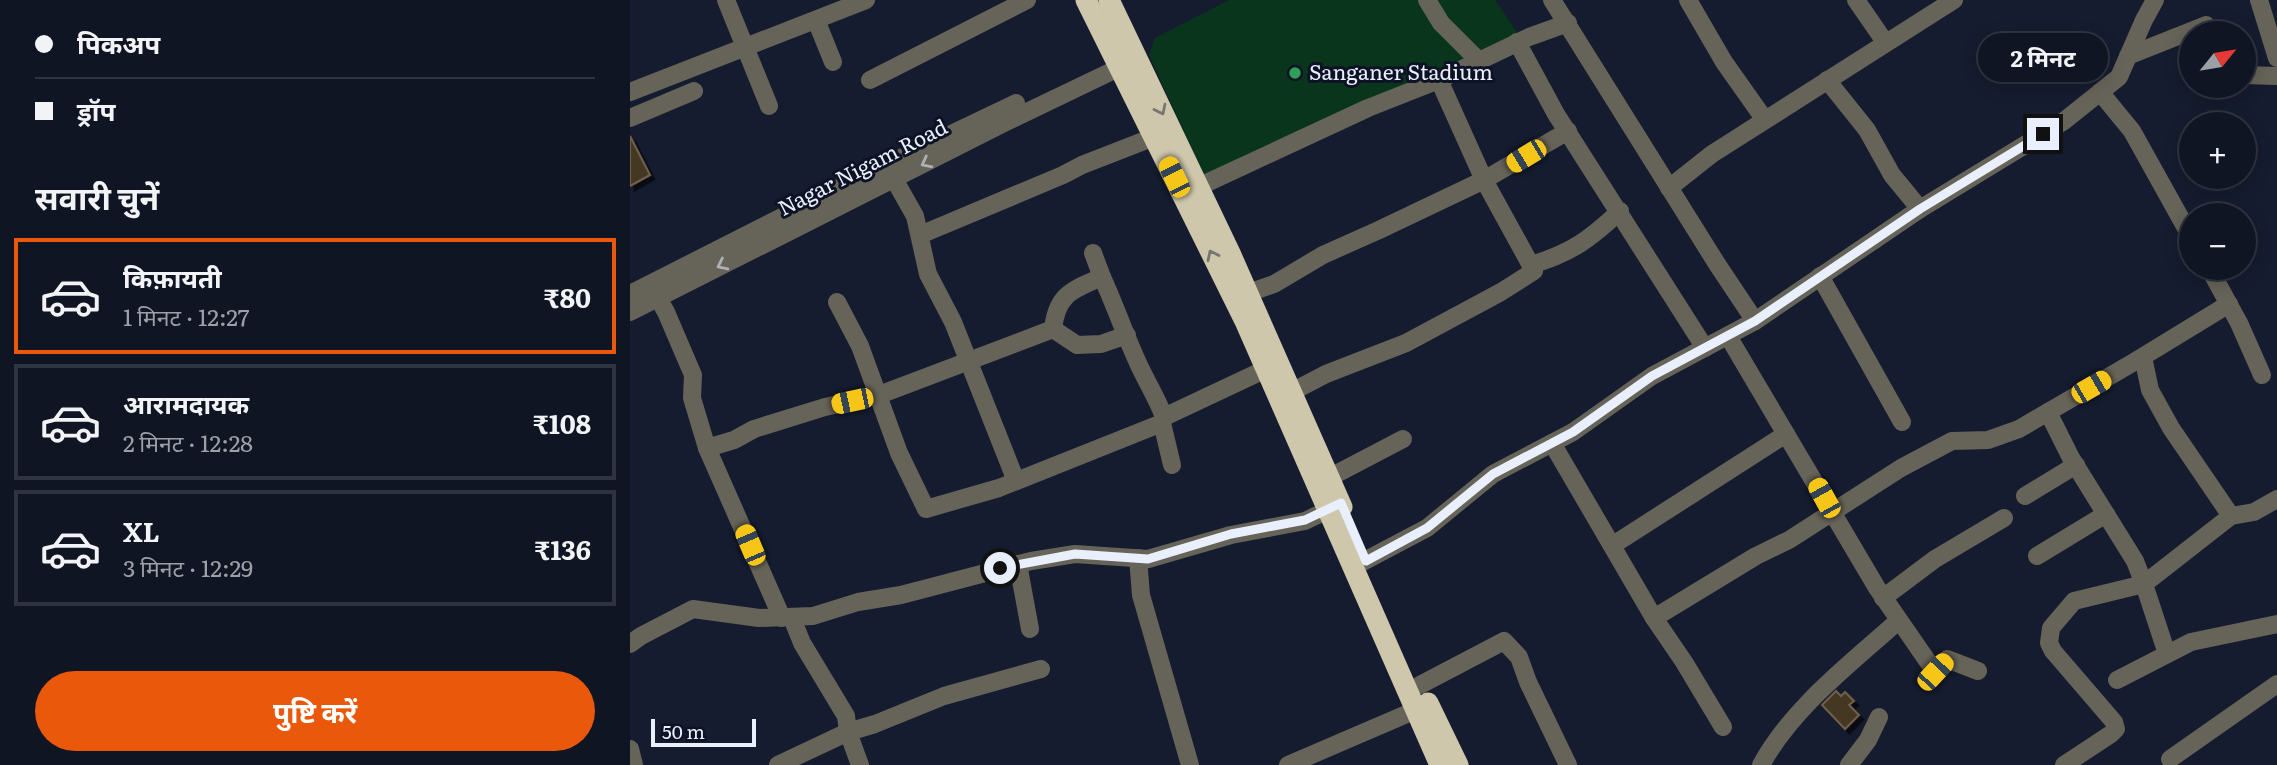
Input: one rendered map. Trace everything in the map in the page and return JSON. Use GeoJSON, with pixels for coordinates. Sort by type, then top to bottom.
{"type":"FeatureCollection","features":[{"type":"Feature","properties":{"kind":"highway"},"geometry":{"type":"LineString","coordinates":[[1086,0],[1125,58],[1198,187],[1248,293],[1286,395],[1360,564],[1458,765]]}},
{"type":"Feature","properties":{"kind":"highway"},"geometry":{"type":"LineString","coordinates":[[1109,0],[1125,58],[1154,137],[1266,369],[1286,395]]}},
{"type":"Feature","properties":{"kind":"highway"},"geometry":{"type":"LineString","coordinates":[[1360,564],[1440,765]]}},
{"type":"Feature","properties":{"kind":"street"},"geometry":{"type":"LineString","coordinates":[[726,0],[769,106]]}},
{"type":"Feature","properties":{"kind":"street"},"geometry":{"type":"LineString","coordinates":[[630,92],[866,0]]}},
{"type":"Feature","properties":{"kind":"street"},"geometry":{"type":"LineString","coordinates":[[870,79],[1027,0]]}},
{"type":"Feature","properties":{"kind":"street"},"geometry":{"type":"LineString","coordinates":[[1427,0],[1441,23],[1479,61]]}},
{"type":"Feature","properties":{"kind":"street"},"geometry":{"type":"LineString","coordinates":[[1552,0],[1755,321]]}},
{"type":"Feature","properties":{"kind":"street"},"geometry":{"type":"LineString","coordinates":[[1688,0],[1724,62],[1765,120]]}},
{"type":"Feature","properties":{"kind":"street"},"geometry":{"type":"LineString","coordinates":[[1856,0],[1885,42]]}},
{"type":"Feature","properties":{"kind":"street"},"geometry":{"type":"LineString","coordinates":[[1669,187],[1712,154],[1954,0]]}},
{"type":"Feature","properties":{"kind":"street"},"geometry":{"type":"LineString","coordinates":[[1360,564],[1427,528],[1493,474],[1573,432],[1652,376],[1755,321],[1920,209],[2064,121],[2119,77],[2155,0]]}},
{"type":"Feature","properties":{"kind":"street"},"geometry":{"type":"LineString","coordinates":[[2259,0],[2277,58]]}},
{"type":"Feature","properties":{"kind":"street"},"geometry":{"type":"LineString","coordinates":[[816,20],[833,62]]}},
{"type":"Feature","properties":{"kind":"street"},"geometry":{"type":"LineString","coordinates":[[1198,187],[1368,108],[1439,80],[1517,42],[1568,23]]}},
{"type":"Feature","properties":{"kind":"street"},"geometry":{"type":"LineString","coordinates":[[2128,56],[2179,36]]}},
{"type":"Feature","properties":{"kind":"street"},"geometry":{"type":"LineString","coordinates":[[1517,42],[1556,114],[1705,348]]}},
{"type":"Feature","properties":{"kind":"street","name":"Nagar Nigam Road"},"geometry":{"type":"LineString","coordinates":[[630,312],[894,179],[1125,58]]}},
{"type":"Feature","properties":{"kind":"street","name":"Nagar Nigam Road"},"geometry":{"type":"LineString","coordinates":[[630,294],[856,179],[1125,58]]}},
{"type":"Feature","properties":{"kind":"street"},"geometry":{"type":"LineString","coordinates":[[2256,75],[2277,76]]}},
{"type":"Feature","properties":{"kind":"street"},"geometry":{"type":"LineString","coordinates":[[1286,395],[1326,374],[1406,342],[1501,292],[1534,271],[1484,180],[1439,80]]}},
{"type":"Feature","properties":{"kind":"street"},"geometry":{"type":"LineString","coordinates":[[1827,80],[1867,130],[1892,174],[1920,209]]}},
{"type":"Feature","properties":{"kind":"street"},"geometry":{"type":"LineString","coordinates":[[630,118],[694,91]]}},
{"type":"Feature","properties":{"kind":"street"},"geometry":{"type":"LineString","coordinates":[[2100,92],[2132,131],[2179,215]]}},
{"type":"Feature","properties":{"kind":"street"},"geometry":{"type":"LineString","coordinates":[[1248,293],[1274,284],[1322,255],[1484,180],[1568,131]]}},
{"type":"Feature","properties":{"kind":"street"},"geometry":{"type":"LineString","coordinates":[[920,235],[1154,137]]}},
{"type":"Feature","properties":{"kind":"street"},"geometry":{"type":"LineString","coordinates":[[894,179],[915,216],[928,274],[953,322],[1016,481]]}},
{"type":"Feature","properties":{"kind":"street"},"geometry":{"type":"LineString","coordinates":[[1531,265],[1560,256],[1589,239],[1620,211]]}},
{"type":"Feature","properties":{"kind":"street"},"geometry":{"type":"LineString","coordinates":[[1093,253],[1138,364],[1157,396],[1172,465]]}},
{"type":"Feature","properties":{"kind":"street"},"geometry":{"type":"LineString","coordinates":[[1820,276],[1902,422]]}},
{"type":"Feature","properties":{"kind":"street"},"geometry":{"type":"LineString","coordinates":[[1053,329],[1055,310],[1072,290],[1102,277]]}},
{"type":"Feature","properties":{"kind":"street"},"geometry":{"type":"LineString","coordinates":[[2216,280],[2262,375]]}},
{"type":"Feature","properties":{"kind":"street"},"geometry":{"type":"LineString","coordinates":[[658,298],[693,375],[692,398],[708,448],[787,618],[846,716],[848,732],[860,765]]}},
{"type":"Feature","properties":{"kind":"street"},"geometry":{"type":"LineString","coordinates":[[837,302],[860,346],[899,453],[926,509],[1016,481],[1163,420],[1266,369]]}},
{"type":"Feature","properties":{"kind":"street"},"geometry":{"type":"LineString","coordinates":[[1654,618],[1756,556],[1789,540],[1901,468],[1952,441],[1988,440],[2019,429],[2229,304]]}},
{"type":"Feature","properties":{"kind":"street"},"geometry":{"type":"LineString","coordinates":[[708,448],[734,440],[754,429],[825,407],[879,395],[1053,329]]}},
{"type":"Feature","properties":{"kind":"street"},"geometry":{"type":"LineString","coordinates":[[1053,329],[1077,345],[1101,344],[1127,335]]}},
{"type":"Feature","properties":{"kind":"street"},"geometry":{"type":"LineString","coordinates":[[1728,336],[1883,598],[1935,672],[1947,659],[1978,671]]}},
{"type":"Feature","properties":{"kind":"street"},"geometry":{"type":"LineString","coordinates":[[2143,357],[2150,390],[2196,466],[2231,516]]}},
{"type":"Feature","properties":{"kind":"street"},"geometry":{"type":"LineString","coordinates":[[2048,412],[2076,465],[2135,561],[2167,654]]}},
{"type":"Feature","properties":{"kind":"street"},"geometry":{"type":"LineString","coordinates":[[1613,545],[1786,433]]}},
{"type":"Feature","properties":{"kind":"street"},"geometry":{"type":"LineString","coordinates":[[1323,481],[1403,439]]}},
{"type":"Feature","properties":{"kind":"street"},"geometry":{"type":"LineString","coordinates":[[1552,443],[1613,545],[1629,578],[1723,727]]}},
{"type":"Feature","properties":{"kind":"street"},"geometry":{"type":"LineString","coordinates":[[2025,496],[2076,465]]}},
{"type":"Feature","properties":{"kind":"street"},"geometry":{"type":"LineString","coordinates":[[2064,765],[2116,729],[2114,722],[2053,651],[2049,643],[2051,628],[2074,601],[2144,584],[2231,516],[2255,512],[2277,499]]}},
{"type":"Feature","properties":{"kind":"street"},"geometry":{"type":"LineString","coordinates":[[630,644],[640,636],[693,609],[760,618],[813,616],[858,602],[901,595],[1018,564],[1075,554],[1148,559],[1231,534],[1305,520],[1334,506]]}},
{"type":"Feature","properties":{"kind":"street"},"geometry":{"type":"LineString","coordinates":[[2037,556],[2106,514]]}},
{"type":"Feature","properties":{"kind":"street"},"geometry":{"type":"LineString","coordinates":[[1883,598],[1935,559],[2004,518]]}},
{"type":"Feature","properties":{"kind":"street"},"geometry":{"type":"LineString","coordinates":[[1138,558],[1141,595],[1190,765]]}},
{"type":"Feature","properties":{"kind":"street"},"geometry":{"type":"LineString","coordinates":[[1018,564],[1030,629]]}},
{"type":"Feature","properties":{"kind":"street"},"geometry":{"type":"LineString","coordinates":[[1761,765],[1786,726],[1898,621]]}},
{"type":"Feature","properties":{"kind":"street"},"geometry":{"type":"LineString","coordinates":[[2117,680],[2191,642],[2277,624]]}},
{"type":"Feature","properties":{"kind":"street"},"geometry":{"type":"LineString","coordinates":[[1420,685],[1504,641],[1518,657],[1568,765]]}},
{"type":"Feature","properties":{"kind":"street"},"geometry":{"type":"LineString","coordinates":[[778,765],[848,732],[944,696],[1041,669]]}},
{"type":"Feature","properties":{"kind":"street"},"geometry":{"type":"LineString","coordinates":[[2170,759],[2277,684]]}},
{"type":"Feature","properties":{"kind":"street"},"geometry":{"type":"LineString","coordinates":[[1288,765],[1416,710]]}},
{"type":"Feature","properties":{"kind":"street"},"geometry":{"type":"LineString","coordinates":[[1854,763],[1879,717]]}},
{"type":"Feature","properties":{"kind":"street"},"geometry":{"type":"LineString","coordinates":[[630,748],[634,765]]}},
{"type":"Feature","properties":{"kind":"green space","name":"Sanganer Stadium"},"geometry":{"type":"Polygon","coordinates":[[[1229,0],[1495,0],[1519,35],[1205,178],[1149,55],[1155,38],[1229,0]]]}},
{"type":"Feature","properties":{"kind":"building"},"geometry":{"type":"Polygon","coordinates":[[[630,136],[650,175],[630,186],[630,136]]]}},
{"type":"Feature","properties":{"kind":"building"},"geometry":{"type":"Polygon","coordinates":[[[1836,691],[1841,696],[1845,692],[1854,701],[1849,705],[1859,715],[1845,729],[1822,705],[1836,691]]]}},
{"type":"Feature","properties":{"kind":"place","name":"Sanganer Stadium"},"geometry":{"type":"Point","coordinates":[1295,73]}},
{"type":"Feature","properties":{"kind":"route"},"geometry":{"type":"LineString","coordinates":[[1000,568],[1075,554],[1148,559],[1231,534],[1305,520],[1341,503],[1366,561],[1427,528],[1493,474],[1573,432],[1652,376],[1755,321],[1920,209],[2043,134]]}}]}
